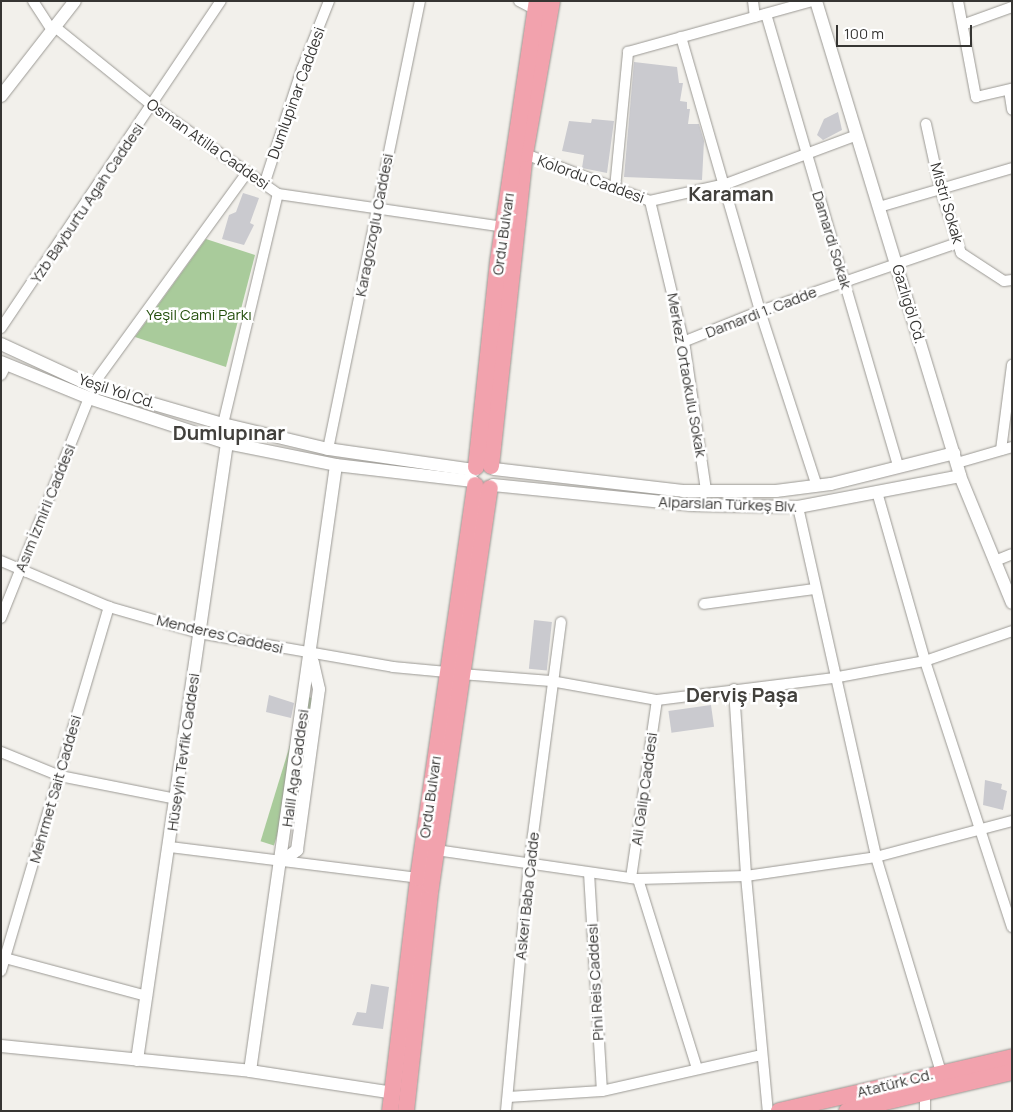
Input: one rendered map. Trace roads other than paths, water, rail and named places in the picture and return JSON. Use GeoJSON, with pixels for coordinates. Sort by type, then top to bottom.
{"type":"FeatureCollection","features":[{"type":"Feature","properties":{"kind":"main road","name":"Ordu Bulvarı"},"geometry":{"type":"LineString","coordinates":[[390,1111],[418,878],[454,673],[483,476],[525,154],[552,1]]}},
{"type":"Feature","properties":{"kind":"main road","name":"Ordu Bulvarı"},"geometry":{"type":"LineString","coordinates":[[483,476],[504,227],[537,5]]}},
{"type":"Feature","properties":{"kind":"main road","name":"Ordu Bulvarı"},"geometry":{"type":"LineString","coordinates":[[406,1111],[454,673]]}},
{"type":"Feature","properties":{"kind":"main road"},"geometry":{"type":"LineString","coordinates":[[942,1072],[1012,1049]]}},
{"type":"Feature","properties":{"kind":"main road","name":"Atatürk Cd."},"geometry":{"type":"LineString","coordinates":[[779,1111],[1012,1057]]}},
{"type":"Feature","properties":{"kind":"main road","name":"Atatürk Cd."},"geometry":{"type":"LineString","coordinates":[[847,1111],[1012,1072]]}},
{"type":"Feature","properties":{"kind":"main road"},"geometry":{"type":"LineString","coordinates":[[925,1093],[1012,1082]]}},
{"type":"Feature","properties":{"kind":"street","name":"Osman Atilla Caddesi"},"geometry":{"type":"LineString","coordinates":[[33,1],[54,29],[153,106],[246,174],[278,194],[504,227]]}},
{"type":"Feature","properties":{"kind":"street"},"geometry":{"type":"LineString","coordinates":[[1,96],[74,1]]}},
{"type":"Feature","properties":{"kind":"street","name":"Yzb Bayburtu Agah Caddesi"},"geometry":{"type":"LineString","coordinates":[[1,328],[153,106],[221,1]]}},
{"type":"Feature","properties":{"kind":"street","name":"Dumlupinar Caddesi"},"geometry":{"type":"LineString","coordinates":[[264,185],[302,69],[329,1]]}},
{"type":"Feature","properties":{"kind":"street","name":"Karagozoglu Caddesi"},"geometry":{"type":"LineString","coordinates":[[328,449],[420,1]]}},
{"type":"Feature","properties":{"kind":"street"},"geometry":{"type":"LineString","coordinates":[[519,1],[537,5]]}},
{"type":"Feature","properties":{"kind":"street"},"geometry":{"type":"LineString","coordinates":[[753,1],[755,17]]}},
{"type":"Feature","properties":{"kind":"street"},"geometry":{"type":"LineString","coordinates":[[615,188],[628,52],[812,1]]}},
{"type":"Feature","properties":{"kind":"street","name":"Gazlıgöl Cd."},"geometry":{"type":"LineString","coordinates":[[816,1],[960,476],[1012,604]]}},
{"type":"Feature","properties":{"kind":"street"},"geometry":{"type":"LineString","coordinates":[[958,1],[965,24],[976,97],[1011,90],[1012,110]]}},
{"type":"Feature","properties":{"kind":"street"},"geometry":{"type":"LineString","coordinates":[[965,24],[1012,7]]}},
{"type":"Feature","properties":{"kind":"street","name":"Damardi Sokak"},"geometry":{"type":"LineString","coordinates":[[766,14],[898,466]]}},
{"type":"Feature","properties":{"kind":"street"},"geometry":{"type":"LineString","coordinates":[[681,37],[726,184],[760,311],[817,486]]}},
{"type":"Feature","properties":{"kind":"street","name":"Mistri Sokak"},"geometry":{"type":"LineString","coordinates":[[926,124],[940,188],[961,253],[1004,282],[1012,280]]}},
{"type":"Feature","properties":{"kind":"street","name":"Kolordu Caddesi"},"geometry":{"type":"LineString","coordinates":[[525,154],[650,201],[726,184],[806,156],[857,135]]}},
{"type":"Feature","properties":{"kind":"street"},"geometry":{"type":"LineString","coordinates":[[879,207],[1012,168]]}},
{"type":"Feature","properties":{"kind":"street"},"geometry":{"type":"LineString","coordinates":[[92,386],[246,174]]}},
{"type":"Feature","properties":{"kind":"street"},"geometry":{"type":"LineString","coordinates":[[223,424],[278,194]]}},
{"type":"Feature","properties":{"kind":"street","name":"Merkez Ortaokulu Sokak"},"geometry":{"type":"LineString","coordinates":[[650,201],[684,342],[706,491]]}},
{"type":"Feature","properties":{"kind":"street","name":"Damardi 1. Cadde"},"geometry":{"type":"LineString","coordinates":[[684,342],[760,311],[958,244]]}},
{"type":"Feature","properties":{"kind":"street","name":"Yeşil Yol Cd."},"geometry":{"type":"LineString","coordinates":[[1,344],[92,386],[223,424],[328,449],[483,476]]}},
{"type":"Feature","properties":{"kind":"street"},"geometry":{"type":"LineString","coordinates":[[955,458],[1006,448],[1012,365]]}},
{"type":"Feature","properties":{"kind":"street","name":"Yeşil Yol Cd."},"geometry":{"type":"LineString","coordinates":[[3,367],[89,398],[227,443],[336,465],[483,476]]}},
{"type":"Feature","properties":{"kind":"street","name":"Asım İzmirli Caddesi"},"geometry":{"type":"LineString","coordinates":[[1,618],[22,570],[89,398]]}},
{"type":"Feature","properties":{"kind":"street","name":"Hüseyin Tevfik Caddesi"},"geometry":{"type":"LineString","coordinates":[[137,1060],[170,847],[227,443]]}},
{"type":"Feature","properties":{"kind":"street","name":"Alparslan Türkeş Blv."},"geometry":{"type":"LineString","coordinates":[[483,476],[706,491],[776,491],[817,486],[898,466],[955,458]]}},
{"type":"Feature","properties":{"kind":"street","name":"Halil Aga Caddesi"},"geometry":{"type":"LineString","coordinates":[[250,1071],[282,861],[336,465]]}},
{"type":"Feature","properties":{"kind":"street","name":"Alparslan Türkeş Blv."},"geometry":{"type":"LineString","coordinates":[[483,476],[694,505],[798,507],[960,476]]}},
{"type":"Feature","properties":{"kind":"street"},"geometry":{"type":"LineString","coordinates":[[877,492],[925,661],[979,831],[1012,927]]}},
{"type":"Feature","properties":{"kind":"street"},"geometry":{"type":"LineString","coordinates":[[798,507],[833,678],[876,857],[942,1072]]}},
{"type":"Feature","properties":{"kind":"street"},"geometry":{"type":"LineString","coordinates":[[995,561],[1012,554]]}},
{"type":"Feature","properties":{"kind":"street","name":"Menderes Caddesi"},"geometry":{"type":"LineString","coordinates":[[1,561],[109,607],[199,633],[311,654],[454,673],[550,681],[657,700],[833,678],[925,661],[1012,631]]}},
{"type":"Feature","properties":{"kind":"street"},"geometry":{"type":"LineString","coordinates":[[704,604],[815,589]]}},
{"type":"Feature","properties":{"kind":"street","name":"Mehrmet Sait Caddesi"},"geometry":{"type":"LineString","coordinates":[[1,971],[109,607]]}},
{"type":"Feature","properties":{"kind":"street","name":"Askeri Baba Cadde"},"geometry":{"type":"LineString","coordinates":[[506,1111],[529,864],[550,681],[561,622]]}},
{"type":"Feature","properties":{"kind":"street"},"geometry":{"type":"LineString","coordinates":[[734,689],[746,876],[768,1111]]}},
{"type":"Feature","properties":{"kind":"street","name":"Ali Galip Caddesi"},"geometry":{"type":"LineString","coordinates":[[635,878],[657,700]]}},
{"type":"Feature","properties":{"kind":"street"},"geometry":{"type":"LineString","coordinates":[[1,752],[60,776],[176,799]]}},
{"type":"Feature","properties":{"kind":"street"},"geometry":{"type":"LineString","coordinates":[[436,850],[635,878],[746,876],[876,857],[1012,821]]}},
{"type":"Feature","properties":{"kind":"street"},"geometry":{"type":"LineString","coordinates":[[170,847],[418,878]]}},
{"type":"Feature","properties":{"kind":"street","name":"Pini Reis Caddesi"},"geometry":{"type":"LineString","coordinates":[[589,873],[602,1091]]}},
{"type":"Feature","properties":{"kind":"street"},"geometry":{"type":"LineString","coordinates":[[635,878],[697,1068]]}},
{"type":"Feature","properties":{"kind":"street"},"geometry":{"type":"LineString","coordinates":[[6,958],[147,996]]}},
{"type":"Feature","properties":{"kind":"street"},"geometry":{"type":"LineString","coordinates":[[1,1046],[250,1071],[393,1093]]}},
{"type":"Feature","properties":{"kind":"street"},"geometry":{"type":"LineString","coordinates":[[508,1097],[602,1091],[697,1068],[762,1055]]}},
{"type":"Feature","properties":{"kind":"street"},"geometry":{"type":"LineString","coordinates":[[925,1093],[925,1111]]}},
{"type":"Feature","properties":{"kind":"district","name":"Karaman"},"geometry":{"type":"Point","coordinates":[731,193]}},
{"type":"Feature","properties":{"kind":"district","name":"Dumlupınar"},"geometry":{"type":"Point","coordinates":[229,432]}},
{"type":"Feature","properties":{"kind":"district","name":"Derviş Paşa"},"geometry":{"type":"Point","coordinates":[742,694]}},
{"type":"Feature","properties":{"kind":"park label","name":"Yeşil Cami Parkı"},"geometry":{"type":"Point","coordinates":[199,315]}}]}
